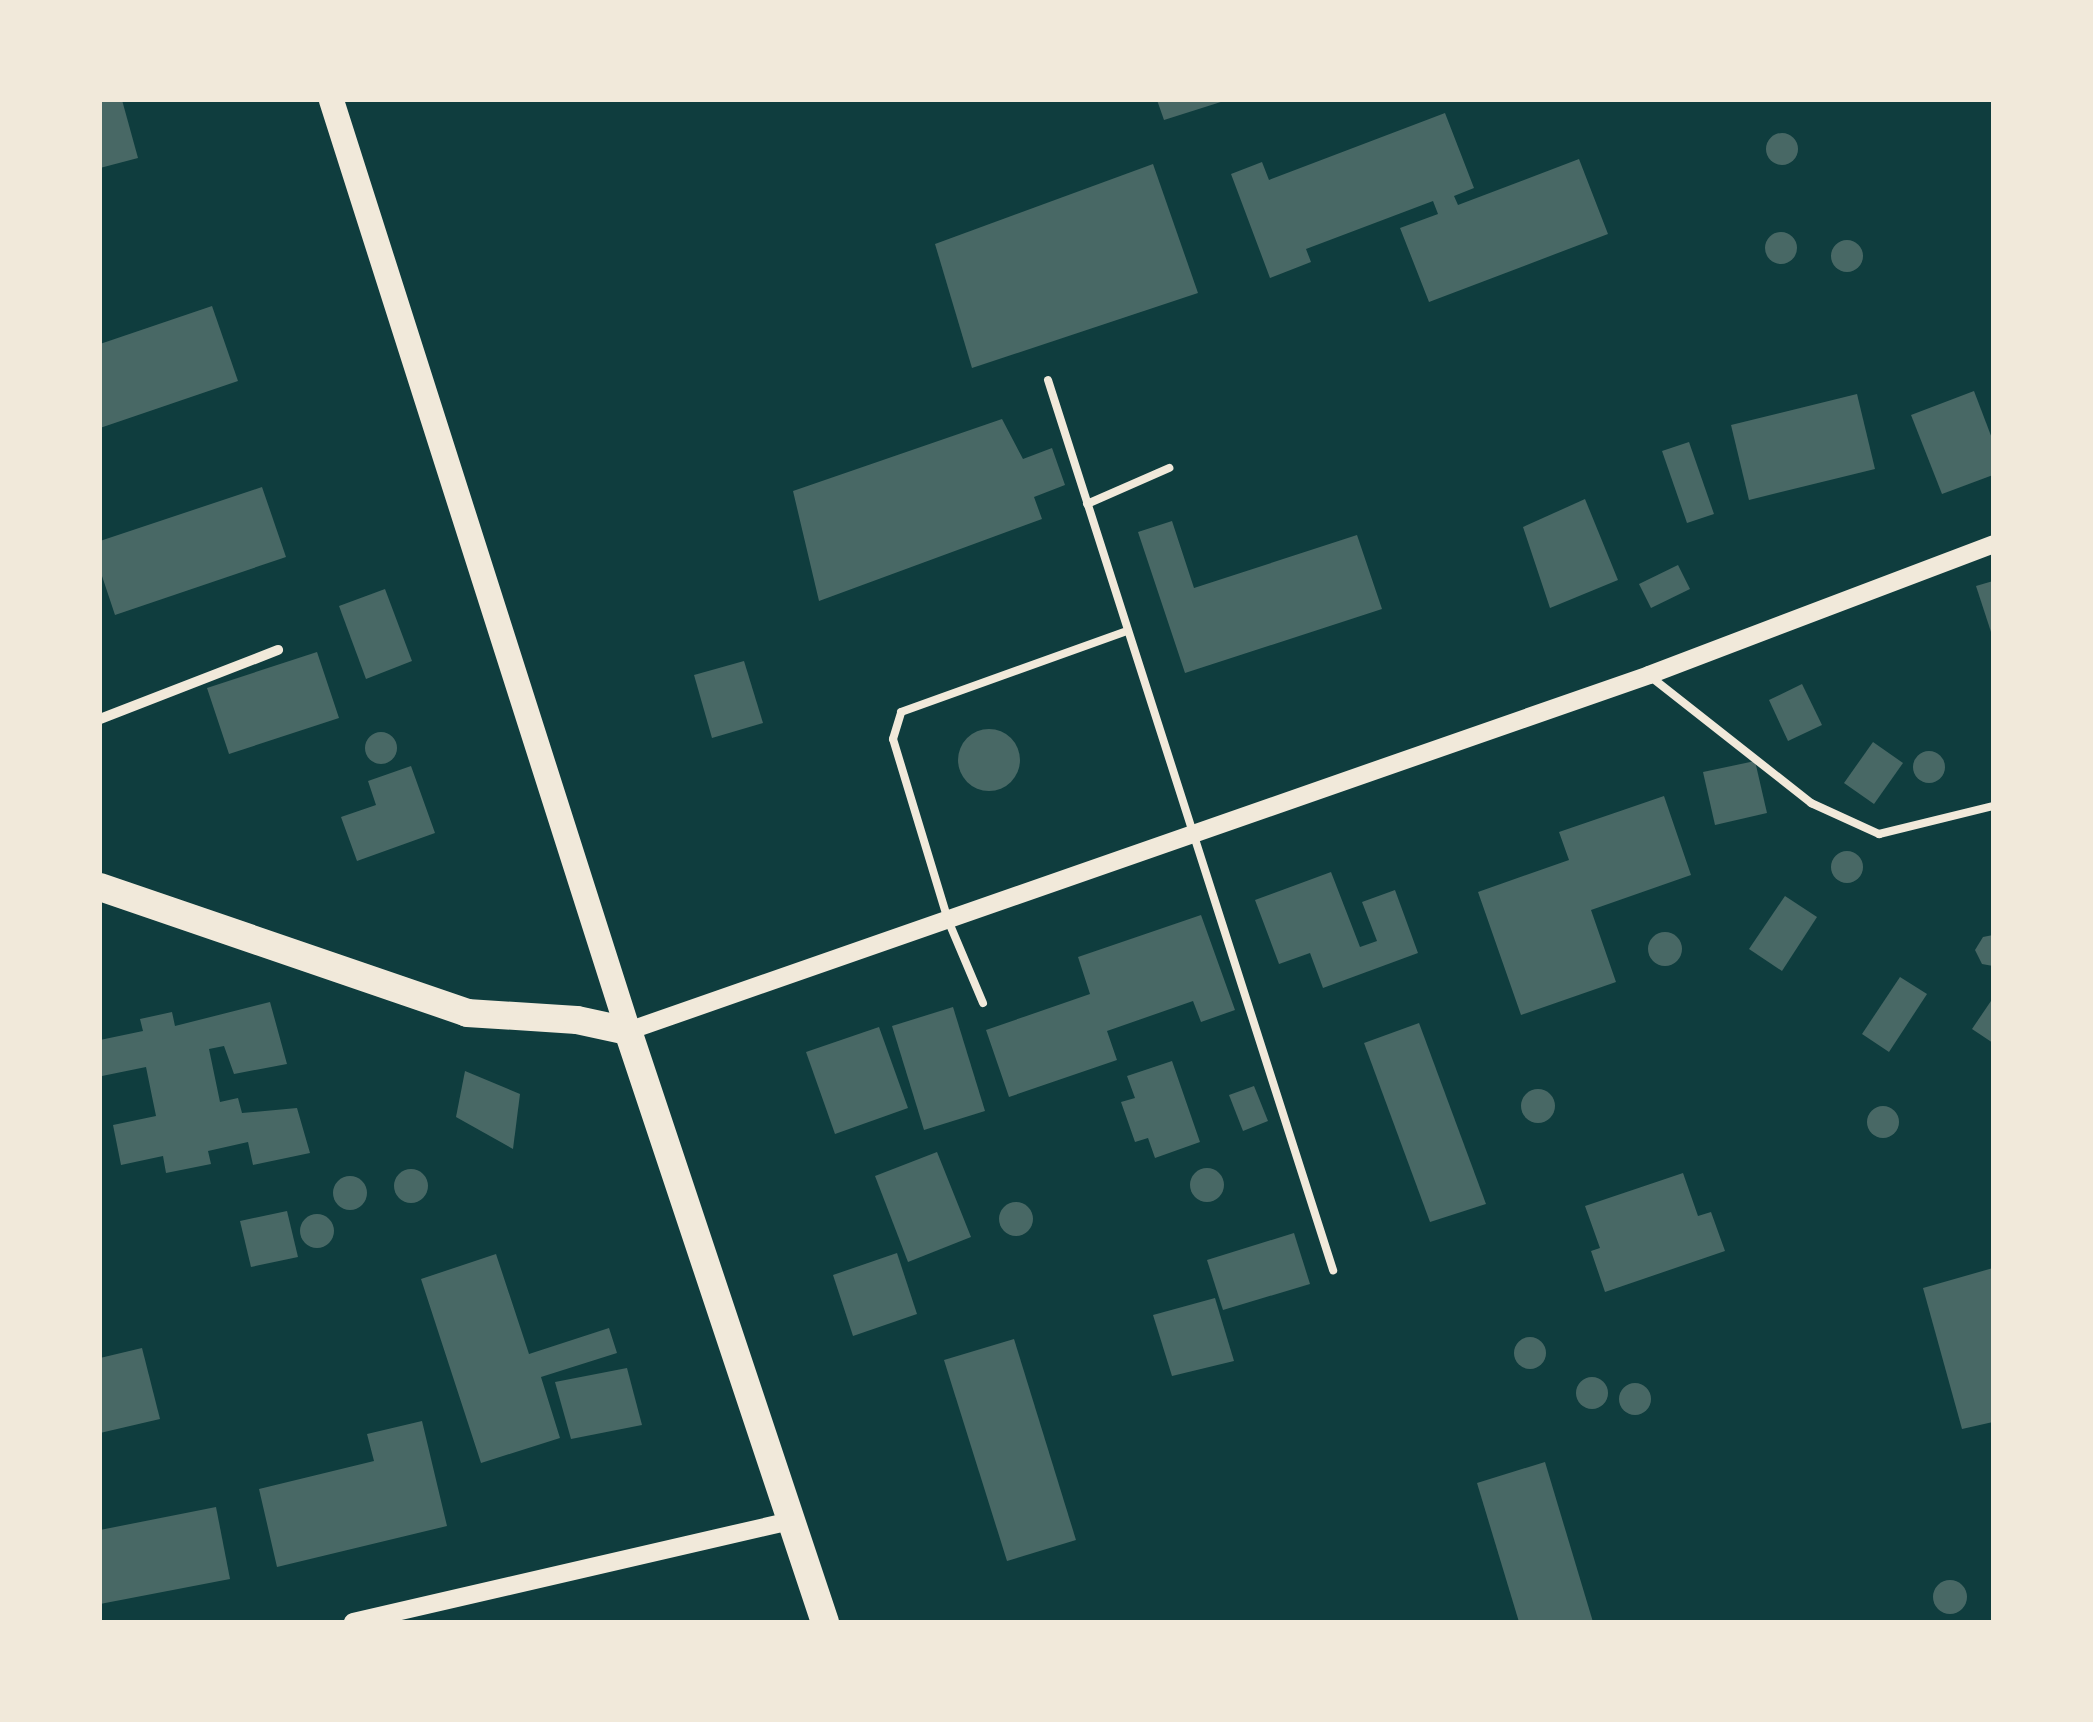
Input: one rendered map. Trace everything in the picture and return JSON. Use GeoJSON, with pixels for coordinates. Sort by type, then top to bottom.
{"type":"FeatureCollection","features":[{"type":"Feature","properties":{"kind":"highway"},"geometry":{"type":"LineString","coordinates":[[100,887],[467,1013],[577,1020],[628,1030],[825,1622]]}},
{"type":"Feature","properties":{"kind":"main road"},"geometry":{"type":"LineString","coordinates":[[330,100],[628,1030]]}},
{"type":"Feature","properties":{"kind":"street"},"geometry":{"type":"LineString","coordinates":[[628,1030],[1649,675],[1993,544]]}},
{"type":"Feature","properties":{"kind":"street"},"geometry":{"type":"LineString","coordinates":[[100,719],[278,650]]}},
{"type":"Feature","properties":{"kind":"street"},"geometry":{"type":"LineString","coordinates":[[353,1622],[791,1521]]}},
{"type":"Feature","properties":{"kind":"lane"},"geometry":{"type":"LineString","coordinates":[[1048,380],[1189,836],[1333,1270]]}},
{"type":"Feature","properties":{"kind":"lane"},"geometry":{"type":"LineString","coordinates":[[1086,504],[1169,468]]}},
{"type":"Feature","properties":{"kind":"lane"},"geometry":{"type":"LineString","coordinates":[[983,1003],[948,920],[892,738],[900,712],[1124,632]]}},
{"type":"Feature","properties":{"kind":"lane"},"geometry":{"type":"LineString","coordinates":[[1649,675],[1811,803],[1879,834],[1993,806]]}},
{"type":"Feature","properties":{"kind":"building"},"geometry":{"type":"Polygon","coordinates":[[[100,100],[122,100],[138,158],[100,168],[100,100]]]}},
{"type":"Feature","properties":{"kind":"building"},"geometry":{"type":"Polygon","coordinates":[[[1157,100],[1224,100],[1224,101],[1164,120],[1157,100]]]}},
{"type":"Feature","properties":{"kind":"building"},"geometry":{"type":"Polygon","coordinates":[[[1445,113],[1474,188],[1454,196],[1458,205],[1579,159],[1608,234],[1429,302],[1400,228],[1438,214],[1433,201],[1306,249],[1311,262],[1270,278],[1231,174],[1262,162],[1269,180],[1445,113]]]}},
{"type":"Feature","properties":{"kind":"building"},"geometry":{"type":"Polygon","coordinates":[[[1782,133],[1793,138],[1798,149],[1793,160],[1782,165],[1771,160],[1766,149],[1771,138],[1782,133]]]}},
{"type":"Feature","properties":{"kind":"building"},"geometry":{"type":"Polygon","coordinates":[[[1153,164],[1198,293],[972,368],[935,244],[1153,164]]]}},
{"type":"Feature","properties":{"kind":"building"},"geometry":{"type":"Polygon","coordinates":[[[1781,232],[1792,237],[1797,248],[1792,259],[1781,264],[1770,259],[1765,248],[1770,237],[1781,232]]]}},
{"type":"Feature","properties":{"kind":"building"},"geometry":{"type":"Polygon","coordinates":[[[1847,240],[1858,245],[1863,256],[1858,267],[1847,272],[1836,267],[1831,256],[1836,245],[1847,240]]]}},
{"type":"Feature","properties":{"kind":"building"},"geometry":{"type":"Polygon","coordinates":[[[212,306],[238,381],[100,428],[100,344],[212,306]]]}},
{"type":"Feature","properties":{"kind":"building"},"geometry":{"type":"Polygon","coordinates":[[[1974,391],[1993,441],[1993,475],[1942,494],[1911,415],[1974,391]]]}},
{"type":"Feature","properties":{"kind":"building"},"geometry":{"type":"Polygon","coordinates":[[[1857,394],[1875,469],[1749,500],[1731,425],[1857,394]]]}},
{"type":"Feature","properties":{"kind":"building"},"geometry":{"type":"Polygon","coordinates":[[[1002,419],[1023,459],[1052,448],[1065,485],[1034,497],[1042,519],[819,601],[793,491],[1002,419]]]}},
{"type":"Feature","properties":{"kind":"building"},"geometry":{"type":"Polygon","coordinates":[[[1689,442],[1714,514],[1687,523],[1662,451],[1689,442]]]}},
{"type":"Feature","properties":{"kind":"building"},"geometry":{"type":"Polygon","coordinates":[[[262,487],[286,557],[115,615],[100,570],[100,541],[262,487]]]}},
{"type":"Feature","properties":{"kind":"building"},"geometry":{"type":"Polygon","coordinates":[[[1585,499],[1618,580],[1550,608],[1523,527],[1585,499]]]}},
{"type":"Feature","properties":{"kind":"building"},"geometry":{"type":"Polygon","coordinates":[[[1172,521],[1194,588],[1357,535],[1382,609],[1185,673],[1138,532],[1172,521]]]}},
{"type":"Feature","properties":{"kind":"building"},"geometry":{"type":"Polygon","coordinates":[[[1678,565],[1690,589],[1651,608],[1639,584],[1678,565]]]}},
{"type":"Feature","properties":{"kind":"building"},"geometry":{"type":"Polygon","coordinates":[[[1993,581],[1993,635],[1992,635],[1976,586],[1993,581]]]}},
{"type":"Feature","properties":{"kind":"building"},"geometry":{"type":"Polygon","coordinates":[[[385,589],[412,661],[366,679],[339,606],[385,589]]]}},
{"type":"Feature","properties":{"kind":"building"},"geometry":{"type":"Polygon","coordinates":[[[317,652],[339,718],[229,754],[207,688],[317,652]]]}},
{"type":"Feature","properties":{"kind":"building"},"geometry":{"type":"Polygon","coordinates":[[[744,661],[763,723],[712,738],[694,675],[744,661]]]}},
{"type":"Feature","properties":{"kind":"building"},"geometry":{"type":"Polygon","coordinates":[[[1802,684],[1822,725],[1788,741],[1769,700],[1802,684]]]}},
{"type":"Feature","properties":{"kind":"building"},"geometry":{"type":"Polygon","coordinates":[[[989,729],[1011,738],[1020,760],[1011,782],[989,791],[967,782],[958,760],[967,738],[989,729]]]}},
{"type":"Feature","properties":{"kind":"building"},"geometry":{"type":"Polygon","coordinates":[[[381,732],[392,737],[397,748],[392,759],[381,764],[370,759],[365,748],[370,737],[381,732]]]}},
{"type":"Feature","properties":{"kind":"building"},"geometry":{"type":"Polygon","coordinates":[[[1873,742],[1903,763],[1874,804],[1844,783],[1873,742]]]}},
{"type":"Feature","properties":{"kind":"building"},"geometry":{"type":"Polygon","coordinates":[[[1929,751],[1940,756],[1945,767],[1940,778],[1929,783],[1918,778],[1913,767],[1918,756],[1929,751]]]}},
{"type":"Feature","properties":{"kind":"building"},"geometry":{"type":"Polygon","coordinates":[[[1755,761],[1767,813],[1715,825],[1703,772],[1755,761]]]}},
{"type":"Feature","properties":{"kind":"building"},"geometry":{"type":"Polygon","coordinates":[[[411,766],[435,833],[357,861],[341,817],[376,805],[368,781],[411,766]]]}},
{"type":"Feature","properties":{"kind":"building"},"geometry":{"type":"Polygon","coordinates":[[[1664,796],[1691,875],[1591,910],[1616,982],[1521,1015],[1478,892],[1569,860],[1559,832],[1664,796]]]}},
{"type":"Feature","properties":{"kind":"building"},"geometry":{"type":"Polygon","coordinates":[[[1847,851],[1858,856],[1863,867],[1858,878],[1847,883],[1836,878],[1831,867],[1836,856],[1847,851]]]}},
{"type":"Feature","properties":{"kind":"building"},"geometry":{"type":"Polygon","coordinates":[[[1331,872],[1360,947],[1377,941],[1362,902],[1395,890],[1418,953],[1323,988],[1310,953],[1279,964],[1255,900],[1331,872]]]}},
{"type":"Feature","properties":{"kind":"building"},"geometry":{"type":"Polygon","coordinates":[[[1785,896],[1817,917],[1782,971],[1749,949],[1785,896]]]}},
{"type":"Feature","properties":{"kind":"building"},"geometry":{"type":"Polygon","coordinates":[[[1201,915],[1235,1010],[1201,1022],[1193,1001],[1107,1031],[1117,1060],[1009,1097],[986,1030],[1090,994],[1078,957],[1201,915]]]}},
{"type":"Feature","properties":{"kind":"building"},"geometry":{"type":"Polygon","coordinates":[[[1665,932],[1677,937],[1682,949],[1677,961],[1665,966],[1653,961],[1648,949],[1653,937],[1665,932]]]}},
{"type":"Feature","properties":{"kind":"building"},"geometry":{"type":"Polygon","coordinates":[[[1993,935],[1993,966],[1982,964],[1975,950],[1983,937],[1993,935]]]}},
{"type":"Feature","properties":{"kind":"building"},"geometry":{"type":"Polygon","coordinates":[[[1900,977],[1927,994],[1889,1052],[1862,1034],[1900,977]]]}},
{"type":"Feature","properties":{"kind":"building"},"geometry":{"type":"Polygon","coordinates":[[[1993,998],[1993,1043],[1972,1029],[1993,998]]]}},
{"type":"Feature","properties":{"kind":"building"},"geometry":{"type":"Polygon","coordinates":[[[270,1002],[287,1064],[234,1074],[224,1046],[209,1049],[220,1102],[238,1098],[242,1113],[297,1108],[310,1153],[253,1165],[248,1142],[208,1151],[211,1164],[166,1173],[163,1156],[121,1165],[113,1125],[156,1116],[146,1067],[102,1076],[100,1040],[143,1031],[140,1019],[172,1012],[175,1026],[270,1002]]]}},
{"type":"Feature","properties":{"kind":"building"},"geometry":{"type":"Polygon","coordinates":[[[953,1007],[985,1111],[924,1130],[892,1026],[953,1007]]]}},
{"type":"Feature","properties":{"kind":"building"},"geometry":{"type":"Polygon","coordinates":[[[1419,1023],[1486,1204],[1430,1222],[1364,1043],[1419,1023]]]}},
{"type":"Feature","properties":{"kind":"building"},"geometry":{"type":"Polygon","coordinates":[[[879,1027],[908,1108],[835,1134],[806,1052],[879,1027]]]}},
{"type":"Feature","properties":{"kind":"building"},"geometry":{"type":"Polygon","coordinates":[[[1172,1061],[1200,1142],[1155,1158],[1148,1138],[1135,1142],[1121,1102],[1135,1098],[1127,1076],[1172,1061]]]}},
{"type":"Feature","properties":{"kind":"building"},"geometry":{"type":"Polygon","coordinates":[[[465,1071],[520,1094],[513,1149],[456,1117],[465,1071]]]}},
{"type":"Feature","properties":{"kind":"building"},"geometry":{"type":"Polygon","coordinates":[[[1254,1086],[1268,1121],[1243,1131],[1229,1095],[1254,1086]]]}},
{"type":"Feature","properties":{"kind":"building"},"geometry":{"type":"Polygon","coordinates":[[[1538,1089],[1550,1094],[1555,1106],[1550,1118],[1538,1123],[1526,1118],[1521,1106],[1526,1094],[1538,1089]]]}},
{"type":"Feature","properties":{"kind":"building"},"geometry":{"type":"Polygon","coordinates":[[[1883,1106],[1894,1111],[1899,1122],[1894,1133],[1883,1138],[1872,1133],[1867,1122],[1872,1111],[1883,1106]]]}},
{"type":"Feature","properties":{"kind":"building"},"geometry":{"type":"Polygon","coordinates":[[[937,1152],[971,1237],[908,1262],[875,1176],[937,1152]]]}},
{"type":"Feature","properties":{"kind":"building"},"geometry":{"type":"Polygon","coordinates":[[[1207,1168],[1219,1173],[1224,1185],[1219,1197],[1207,1202],[1195,1197],[1190,1185],[1195,1173],[1207,1168]]]}},
{"type":"Feature","properties":{"kind":"building"},"geometry":{"type":"Polygon","coordinates":[[[411,1169],[423,1174],[428,1186],[423,1198],[411,1203],[399,1198],[394,1186],[399,1174],[411,1169]]]}},
{"type":"Feature","properties":{"kind":"building"},"geometry":{"type":"Polygon","coordinates":[[[1683,1173],[1698,1216],[1711,1212],[1725,1251],[1605,1292],[1591,1251],[1600,1248],[1585,1206],[1683,1173]]]}},
{"type":"Feature","properties":{"kind":"building"},"geometry":{"type":"Polygon","coordinates":[[[350,1176],[362,1181],[367,1193],[362,1205],[350,1210],[338,1205],[333,1193],[338,1181],[350,1176]]]}},
{"type":"Feature","properties":{"kind":"building"},"geometry":{"type":"Polygon","coordinates":[[[1016,1202],[1028,1207],[1033,1219],[1028,1231],[1016,1236],[1004,1231],[999,1219],[1004,1207],[1016,1202]]]}},
{"type":"Feature","properties":{"kind":"building"},"geometry":{"type":"Polygon","coordinates":[[[287,1211],[298,1257],[251,1267],[240,1221],[287,1211]]]}},
{"type":"Feature","properties":{"kind":"building"},"geometry":{"type":"Polygon","coordinates":[[[317,1214],[329,1219],[334,1231],[329,1243],[317,1248],[305,1243],[300,1231],[305,1219],[317,1214]]]}},
{"type":"Feature","properties":{"kind":"building"},"geometry":{"type":"Polygon","coordinates":[[[1294,1233],[1310,1284],[1223,1310],[1207,1260],[1294,1233]]]}},
{"type":"Feature","properties":{"kind":"building"},"geometry":{"type":"Polygon","coordinates":[[[897,1253],[917,1314],[853,1336],[833,1275],[897,1253]]]}},
{"type":"Feature","properties":{"kind":"building"},"geometry":{"type":"Polygon","coordinates":[[[496,1254],[529,1354],[609,1328],[617,1353],[541,1377],[560,1438],[481,1463],[421,1279],[496,1254]]]}},
{"type":"Feature","properties":{"kind":"building"},"geometry":{"type":"Polygon","coordinates":[[[1993,1268],[1993,1422],[1962,1429],[1923,1288],[1993,1268]]]}},
{"type":"Feature","properties":{"kind":"building"},"geometry":{"type":"Polygon","coordinates":[[[1215,1298],[1234,1361],[1172,1376],[1153,1315],[1215,1298]]]}},
{"type":"Feature","properties":{"kind":"building"},"geometry":{"type":"Polygon","coordinates":[[[1530,1337],[1541,1342],[1546,1353],[1541,1364],[1530,1369],[1519,1364],[1514,1353],[1519,1342],[1530,1337]]]}},
{"type":"Feature","properties":{"kind":"building"},"geometry":{"type":"Polygon","coordinates":[[[1014,1339],[1076,1540],[1007,1561],[944,1360],[1014,1339]]]}},
{"type":"Feature","properties":{"kind":"building"},"geometry":{"type":"Polygon","coordinates":[[[142,1348],[160,1419],[100,1433],[100,1358],[142,1348]]]}},
{"type":"Feature","properties":{"kind":"building"},"geometry":{"type":"Polygon","coordinates":[[[627,1368],[642,1425],[571,1439],[555,1382],[627,1368]]]}},
{"type":"Feature","properties":{"kind":"building"},"geometry":{"type":"Polygon","coordinates":[[[1592,1377],[1603,1382],[1608,1393],[1603,1404],[1592,1409],[1581,1404],[1576,1393],[1581,1382],[1592,1377]]]}},
{"type":"Feature","properties":{"kind":"building"},"geometry":{"type":"Polygon","coordinates":[[[1635,1383],[1646,1388],[1651,1399],[1646,1410],[1635,1415],[1624,1410],[1619,1399],[1624,1388],[1635,1383]]]}},
{"type":"Feature","properties":{"kind":"building"},"geometry":{"type":"Polygon","coordinates":[[[422,1421],[447,1526],[277,1567],[259,1489],[374,1461],[367,1434],[422,1421]]]}},
{"type":"Feature","properties":{"kind":"building"},"geometry":{"type":"Polygon","coordinates":[[[1545,1462],[1593,1622],[1519,1622],[1477,1483],[1545,1462]]]}},
{"type":"Feature","properties":{"kind":"building"},"geometry":{"type":"Polygon","coordinates":[[[216,1507],[230,1579],[100,1604],[100,1530],[216,1507]]]}},
{"type":"Feature","properties":{"kind":"building"},"geometry":{"type":"Polygon","coordinates":[[[1950,1580],[1962,1585],[1967,1597],[1962,1609],[1950,1614],[1938,1609],[1933,1597],[1938,1585],[1950,1580]]]}}]}
